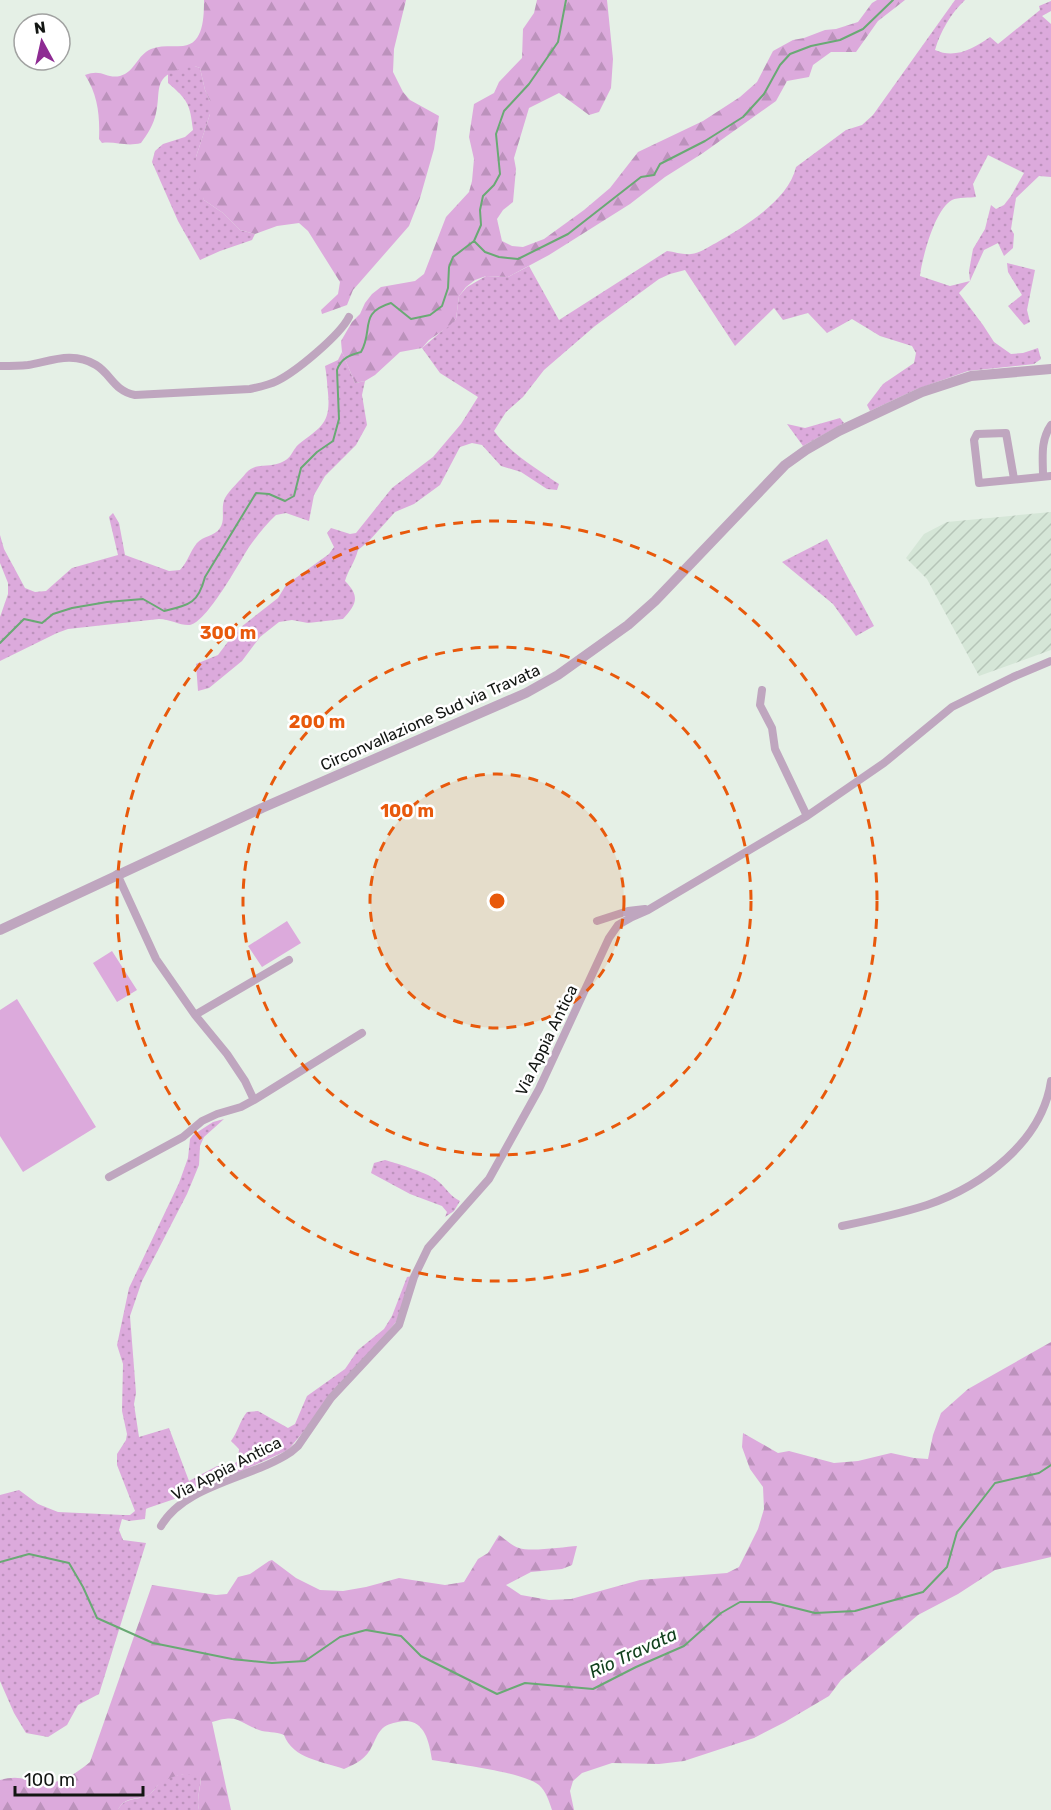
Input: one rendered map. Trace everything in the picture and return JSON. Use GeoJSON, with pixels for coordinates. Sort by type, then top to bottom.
{"type":"FeatureCollection","features":[{"type":"Feature","properties":{"kind":"street"},"geometry":{"type":"LineString","coordinates":[[0,366],[28,365],[62,357],[72,358],[98,366],[115,385],[128,394],[135,395],[250,389],[263,387],[286,375],[335,336],[344,327],[349,317]]}},
{"type":"Feature","properties":{"kind":"street","name":"Circonvallazione Sud via Travata"},"geometry":{"type":"LineString","coordinates":[[0,930],[117,874],[526,693],[558,675],[628,626],[785,465],[839,431],[922,392],[971,376],[1051,369]]}},
{"type":"Feature","properties":{"kind":"street"},"geometry":{"type":"LineString","coordinates":[[1014,479],[1006,433],[974,436],[979,483],[1047,476],[1042,443],[1051,426]]}},
{"type":"Feature","properties":{"kind":"street","name":"Via Appia Antica"},"geometry":{"type":"LineString","coordinates":[[161,1526],[168,1515],[186,1501],[291,1452],[298,1446],[331,1398],[399,1325],[414,1277],[428,1248],[483,1188],[530,1107],[612,932],[625,921],[648,910],[807,816],[884,763],[952,706],[1013,676],[1051,661]]}},
{"type":"Feature","properties":{"kind":"street"},"geometry":{"type":"LineString","coordinates":[[762,690],[760,705],[772,728],[775,749],[807,816]]}},
{"type":"Feature","properties":{"kind":"street"},"geometry":{"type":"LineString","coordinates":[[117,874],[156,959],[195,1015],[227,1053],[254,1100]]}},
{"type":"Feature","properties":{"kind":"street"},"geometry":{"type":"LineString","coordinates":[[597,921],[640,908],[648,910]]}},
{"type":"Feature","properties":{"kind":"street"},"geometry":{"type":"LineString","coordinates":[[195,1015],[289,960]]}},
{"type":"Feature","properties":{"kind":"street"},"geometry":{"type":"LineString","coordinates":[[109,1177],[183,1137],[202,1121],[254,1100],[362,1033]]}},
{"type":"Feature","properties":{"kind":"street"},"geometry":{"type":"LineString","coordinates":[[842,1226],[881,1218],[928,1204],[955,1193],[992,1171],[1013,1152],[1034,1127],[1046,1101],[1051,1081]]}},
{"type":"Feature","properties":{"kind":"shaded area"},"geometry":{"type":"Polygon","coordinates":[[[1051,512],[1051,650],[979,676],[927,579],[906,558],[924,534],[947,522],[1051,512]]]}},
{"type":"Feature","properties":{"kind":"green space"},"geometry":{"type":"Polygon","coordinates":[[[204,0],[406,0],[394,49],[393,72],[403,92],[410,100],[439,116],[434,149],[420,198],[409,226],[353,290],[347,305],[322,314],[321,310],[338,294],[340,282],[308,231],[299,223],[277,226],[255,234],[240,230],[223,213],[204,200],[196,179],[196,157],[210,114],[210,101],[200,68],[186,67],[164,78],[159,87],[154,121],[141,143],[102,143],[99,139],[97,106],[93,90],[85,75],[100,73],[120,76],[129,71],[142,55],[151,49],[190,44],[199,35],[204,14],[204,0]]]}},
{"type":"Feature","properties":{"kind":"green space"},"geometry":{"type":"Polygon","coordinates":[[[537,0],[607,0],[613,59],[611,88],[599,112],[589,115],[559,93],[529,108],[514,158],[516,169],[513,202],[497,219],[502,241],[512,246],[523,247],[544,239],[584,210],[610,188],[638,152],[703,121],[740,97],[757,82],[773,51],[793,40],[858,22],[872,3],[877,0],[905,0],[878,21],[856,52],[831,52],[813,65],[809,77],[787,81],[776,101],[665,177],[630,204],[549,255],[508,277],[486,276],[475,280],[459,296],[456,319],[448,327],[429,340],[422,348],[400,352],[375,375],[365,381],[355,383],[342,352],[341,341],[372,294],[381,287],[415,281],[424,274],[446,217],[469,192],[474,159],[469,137],[474,104],[494,93],[499,82],[522,58],[523,29],[534,13],[537,0]]]}},
{"type":"Feature","properties":{"kind":"green space"},"geometry":{"type":"Polygon","coordinates":[[[955,0],[965,0],[951,17],[940,36],[935,50],[942,53],[964,51],[990,37],[998,44],[1040,10],[1039,6],[1051,1],[1051,11],[1042,16],[1051,24],[1051,177],[1039,176],[1016,198],[1011,229],[1014,234],[1013,248],[1004,256],[998,243],[984,250],[970,281],[959,293],[994,342],[1011,354],[1038,348],[1041,359],[1034,364],[968,371],[917,389],[870,411],[867,405],[883,384],[914,363],[916,353],[912,346],[880,336],[852,319],[827,333],[808,313],[783,320],[774,308],[735,346],[685,270],[670,274],[659,279],[595,326],[544,370],[523,397],[506,412],[494,431],[516,454],[559,484],[557,490],[547,489],[521,472],[501,466],[482,445],[472,443],[460,447],[440,485],[414,504],[395,512],[358,550],[345,581],[353,591],[355,600],[343,619],[308,623],[292,620],[279,622],[260,637],[242,661],[209,688],[198,691],[196,664],[218,655],[236,631],[278,598],[286,585],[329,554],[334,547],[327,533],[331,528],[350,534],[356,533],[392,488],[433,457],[461,424],[478,397],[440,373],[422,348],[456,319],[459,296],[467,287],[486,276],[508,277],[529,266],[559,320],[667,251],[685,254],[698,252],[739,229],[775,201],[792,179],[796,167],[846,130],[862,125],[873,115],[955,0]],[[988,155],[973,184],[976,197],[955,199],[946,205],[935,223],[923,258],[920,276],[950,286],[970,281],[969,271],[973,249],[985,229],[991,205],[996,209],[1004,205],[1024,173],[988,155]]]}},
{"type":"Feature","properties":{"kind":"green space"},"geometry":{"type":"Polygon","coordinates":[[[189,64],[200,68],[210,101],[210,114],[196,157],[204,200],[223,213],[240,230],[255,234],[252,240],[200,260],[178,221],[152,162],[155,151],[163,144],[185,137],[193,130],[187,103],[168,83],[168,73],[189,64]]]}},
{"type":"Feature","properties":{"kind":"green space"},"geometry":{"type":"Polygon","coordinates":[[[1007,263],[1035,270],[1027,310],[1030,322],[1024,325],[1008,306],[1022,295],[1008,272],[1007,263]]]}},
{"type":"Feature","properties":{"kind":"green space"},"geometry":{"type":"Polygon","coordinates":[[[342,352],[355,383],[365,381],[362,395],[367,425],[356,445],[325,476],[314,495],[309,521],[286,513],[276,515],[249,547],[214,603],[205,614],[190,625],[159,619],[68,629],[0,661],[0,617],[8,594],[8,583],[0,563],[0,535],[4,549],[25,588],[35,592],[46,591],[72,568],[118,555],[109,517],[113,513],[119,523],[125,555],[169,571],[180,570],[197,543],[220,528],[223,521],[225,498],[246,473],[258,466],[284,461],[323,423],[329,403],[325,366],[338,360],[342,352]]]}},
{"type":"Feature","properties":{"kind":"green space"},"geometry":{"type":"Polygon","coordinates":[[[840,418],[844,423],[803,446],[787,424],[805,428],[840,418]]]}},
{"type":"Feature","properties":{"kind":"green space"},"geometry":{"type":"Polygon","coordinates":[[[827,539],[874,626],[856,636],[833,604],[782,562],[827,539]]]}},
{"type":"Feature","properties":{"kind":"green space"},"geometry":{"type":"Polygon","coordinates":[[[287,921],[301,943],[262,967],[248,946],[287,921]]]}},
{"type":"Feature","properties":{"kind":"green space"},"geometry":{"type":"Polygon","coordinates":[[[112,951],[137,990],[117,1002],[93,963],[112,951]]]}},
{"type":"Feature","properties":{"kind":"green space"},"geometry":{"type":"Polygon","coordinates":[[[17,999],[96,1127],[23,1172],[0,1136],[0,1010],[17,999]]]}},
{"type":"Feature","properties":{"kind":"green space"},"geometry":{"type":"Polygon","coordinates":[[[224,1119],[204,1137],[200,1146],[199,1165],[187,1194],[142,1281],[130,1316],[136,1393],[134,1404],[139,1437],[169,1428],[189,1481],[217,1466],[229,1467],[238,1461],[239,1449],[231,1441],[247,1412],[258,1411],[288,1428],[295,1424],[307,1396],[345,1369],[358,1350],[384,1329],[392,1316],[407,1277],[412,1276],[396,1322],[288,1450],[198,1491],[148,1508],[145,1519],[129,1521],[122,1519],[119,1530],[123,1540],[146,1543],[99,1694],[78,1705],[67,1725],[48,1737],[26,1733],[0,1681],[0,1495],[19,1490],[38,1504],[58,1512],[130,1515],[135,1511],[117,1465],[117,1454],[127,1434],[122,1411],[123,1364],[117,1345],[129,1288],[179,1183],[188,1158],[190,1139],[213,1122],[224,1119]]]}},
{"type":"Feature","properties":{"kind":"green space"},"geometry":{"type":"Polygon","coordinates":[[[385,1160],[414,1169],[435,1179],[460,1201],[454,1211],[445,1217],[447,1212],[442,1206],[410,1194],[371,1173],[374,1163],[385,1160]]]}},
{"type":"Feature","properties":{"kind":"green space"},"geometry":{"type":"Polygon","coordinates":[[[1051,1342],[1051,1557],[995,1570],[958,1594],[918,1615],[841,1680],[829,1696],[754,1738],[684,1761],[659,1764],[612,1763],[582,1773],[573,1781],[570,1791],[574,1810],[552,1810],[544,1790],[531,1780],[504,1772],[432,1760],[427,1737],[413,1722],[398,1722],[385,1727],[378,1733],[364,1757],[344,1769],[301,1754],[288,1743],[284,1735],[262,1731],[237,1720],[227,1719],[212,1722],[231,1810],[199,1810],[201,1776],[190,1774],[170,1778],[150,1794],[124,1802],[118,1810],[0,1810],[0,1780],[20,1778],[38,1786],[60,1781],[78,1772],[90,1762],[152,1585],[216,1595],[227,1594],[238,1577],[250,1574],[272,1560],[296,1578],[320,1590],[343,1591],[399,1578],[445,1585],[464,1582],[478,1559],[488,1553],[499,1535],[514,1546],[524,1549],[577,1546],[572,1565],[562,1569],[531,1572],[506,1585],[521,1595],[549,1600],[571,1599],[640,1580],[727,1573],[739,1567],[758,1529],[764,1509],[763,1487],[750,1469],[742,1447],[743,1433],[778,1453],[789,1451],[834,1463],[858,1461],[891,1453],[928,1459],[941,1413],[968,1389],[1051,1342]]]}},
{"type":"Feature","properties":{"kind":"green space"},"geometry":{"type":"Polygon","coordinates":[[[189,1773],[201,1775],[199,1810],[118,1810],[129,1800],[147,1796],[165,1780],[189,1773]]]}},
{"type":"Feature","properties":{"kind":"waterway"},"geometry":{"type":"LineString","coordinates":[[0,643],[24,619],[42,623],[53,614],[72,608],[143,599],[164,611],[186,605],[196,598],[205,577],[256,493],[269,494],[285,501],[294,496],[301,468],[317,452],[333,441],[339,419],[337,370],[346,358],[361,352],[365,344],[370,317],[381,307],[391,303],[411,319],[430,315],[442,306],[448,288],[449,267],[453,257],[474,241],[481,225],[480,210],[483,196],[494,185],[500,174],[496,134],[504,111],[529,84],[558,42],[566,0]]}},
{"type":"Feature","properties":{"kind":"waterway"},"geometry":{"type":"LineString","coordinates":[[474,241],[485,252],[499,257],[518,259],[568,234],[641,177],[654,175],[660,164],[705,141],[743,117],[764,94],[780,65],[790,54],[811,46],[840,40],[863,29],[893,0]]}},
{"type":"Feature","properties":{"kind":"waterway","name":"Rio Travata"},"geometry":{"type":"LineString","coordinates":[[0,1562],[29,1554],[69,1563],[97,1618],[153,1643],[232,1659],[272,1663],[305,1661],[340,1637],[366,1630],[401,1636],[421,1656],[497,1694],[525,1683],[593,1689],[684,1646],[721,1613],[740,1602],[771,1602],[815,1613],[855,1611],[923,1592],[947,1567],[957,1532],[995,1483],[1039,1473],[1051,1465]]}}]}
